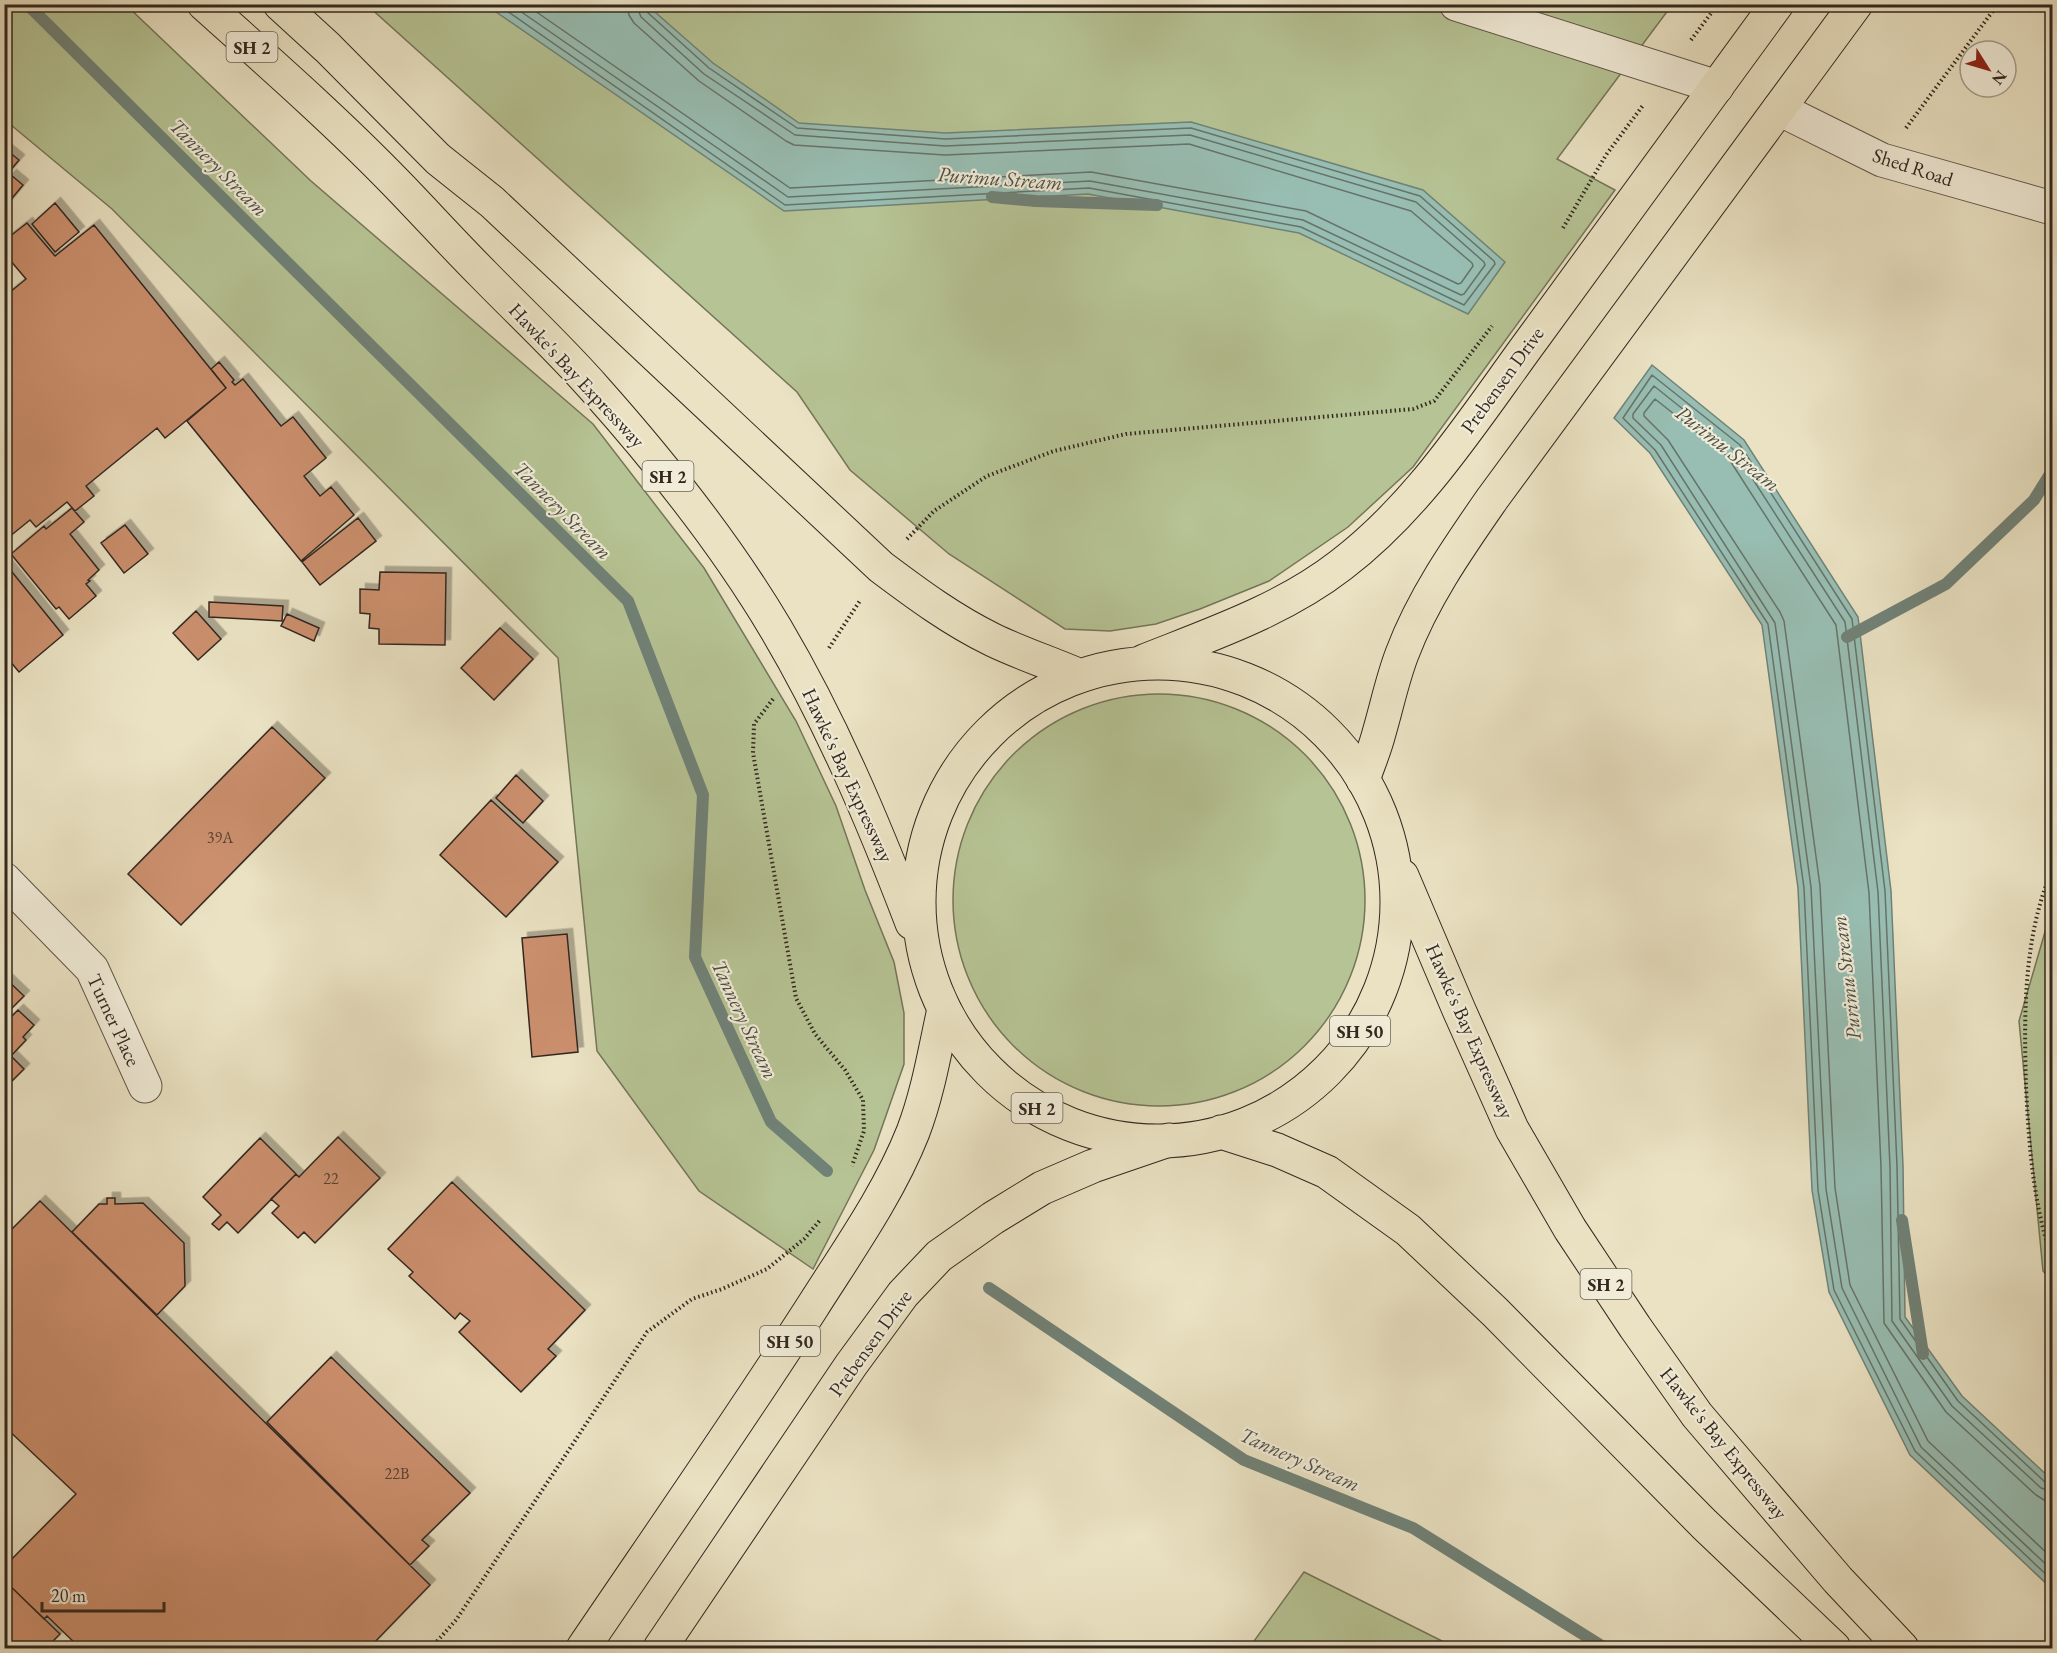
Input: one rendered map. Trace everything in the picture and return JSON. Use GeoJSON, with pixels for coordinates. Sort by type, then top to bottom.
{"type":"FeatureCollection","features":[{"type":"Feature","properties":{"kind":"main road","name":"Hawke's Bay Expressway"},"geometry":{"type":"LineString","coordinates":[[204,4],[300,90],[398,184],[456,247],[594,387],[679,488],[737,567],[802,677],[847,764],[883,847],[920,944]]}},
{"type":"Feature","properties":{"kind":"main road","name":"SH 2"},"geometry":{"type":"LineString","coordinates":[[280,4],[328,48],[438,159],[492,202],[881,567],[963,624],[994,640],[1078,675],[1144,661],[1226,675],[1265,689],[1293,704],[1321,728],[1350,760],[1363,780],[1384,826],[1397,863]]}},
{"type":"Feature","properties":{"kind":"main road","name":"Prebensen Drive"},"geometry":{"type":"LineString","coordinates":[[1144,661],[1233,625],[1302,592],[1375,538],[1442,463],[1777,4]]}},
{"type":"Feature","properties":{"kind":"main road"},"geometry":{"type":"LineString","coordinates":[[1363,780],[1403,651],[1426,602],[1450,560],[1492,499],[1856,4]]}},
{"type":"Feature","properties":{"kind":"main road"},"geometry":{"type":"LineString","coordinates":[[920,944],[919,879],[936,812],[952,782],[971,754],[994,728],[1022,705],[1078,675]]}},
{"type":"Feature","properties":{"kind":"main road","name":"Hawke's Bay Expressway"},"geometry":{"type":"LineString","coordinates":[[1397,863],[1512,1129],[1570,1229],[1697,1415],[1838,1580],[1902,1648]]}},
{"type":"Feature","properties":{"kind":"main road","name":"SH 50"},"geometry":{"type":"LineString","coordinates":[[1221,1132],[1267,1116],[1291,1102],[1342,1054],[1361,1029],[1374,1006],[1392,954],[1396,923],[1397,863]]}},
{"type":"Feature","properties":{"kind":"main road","name":"SH 2"},"geometry":{"type":"LineString","coordinates":[[920,944],[944,1009],[986,1067],[1024,1101],[1050,1116],[1129,1141],[1169,1140],[1221,1132],[1276,1150],[1327,1172],[1408,1230],[1495,1312],[1704,1524],[1834,1648]]}},
{"type":"Feature","properties":{"kind":"main road","name":"SH 50"},"geometry":{"type":"LineString","coordinates":[[583,1648],[783,1352],[890,1181],[913,1133],[924,1099],[944,1009]]}},
{"type":"Feature","properties":{"kind":"main road","name":"Prebensen Drive"},"geometry":{"type":"LineString","coordinates":[[660,1648],[851,1365],[903,1294],[939,1257],[993,1218],[1042,1188],[1093,1166],[1169,1140]]}},
{"type":"Feature","properties":{"kind":"street"},"geometry":{"type":"LineString","coordinates":[[1456,4],[1717,87]]}},
{"type":"Feature","properties":{"kind":"street","name":"Shed Road"},"geometry":{"type":"LineString","coordinates":[[1779,109],[1882,160],[2052,208]]}},
{"type":"Feature","properties":{"kind":"street","name":"Turner Place"},"geometry":{"type":"LineString","coordinates":[[4,879],[92,969],[145,1086]]}},
{"type":"Feature","properties":{"kind":"path"},"geometry":{"type":"LineString","coordinates":[[1561,232],[1606,155],[1718,4]]}},
{"type":"Feature","properties":{"kind":"path"},"geometry":{"type":"LineString","coordinates":[[1882,160],[1998,4]]}},
{"type":"Feature","properties":{"kind":"path"},"geometry":{"type":"LineString","coordinates":[[852,1168],[864,1131],[863,1100],[845,1070],[815,1034],[796,998],[753,753],[754,724],[770,701],[802,677],[825,654],[881,567],[934,511],[987,476],[1054,451],[1126,434],[1413,409],[1434,400],[1498,318]]}},
{"type":"Feature","properties":{"kind":"path"},"geometry":{"type":"LineString","coordinates":[[2052,870],[2031,941],[2024,1030],[2029,1146],[2041,1227],[2052,1259]]}},
{"type":"Feature","properties":{"kind":"path"},"geometry":{"type":"LineString","coordinates":[[431,1648],[456,1620],[647,1332],[692,1299],[722,1289],[767,1269],[804,1239],[824,1216]]}},
{"type":"Feature","properties":{"kind":"green space"},"geometry":{"type":"Polygon","coordinates":[[[4,5],[126,5],[311,181],[593,424],[704,568],[796,721],[836,806],[865,890],[894,962],[904,1013],[904,1064],[874,1150],[813,1269],[699,1191],[597,1051],[558,658],[112,209],[5,120],[4,5]]]}},
{"type":"Feature","properties":{"kind":"green space"},"geometry":{"type":"Polygon","coordinates":[[[367,5],[1672,5],[1557,159],[1615,190],[1413,467],[1348,527],[1269,581],[1156,624],[1110,631],[1065,629],[949,554],[850,470],[797,392],[367,5]]]}},
{"type":"Feature","properties":{"kind":"green space"},"geometry":{"type":"Polygon","coordinates":[[[1159,694],[1199,698],[1238,710],[1273,729],[1305,754],[1330,786],[1349,821],[1361,860],[1365,900],[1361,940],[1349,979],[1330,1014],[1305,1046],[1273,1071],[1238,1090],[1199,1102],[1159,1106],[1119,1102],[1080,1090],[1045,1071],[1013,1046],[988,1014],[969,979],[957,940],[953,900],[957,860],[969,821],[988,786],[1013,754],[1045,729],[1080,710],[1119,698],[1159,694]]]}},
{"type":"Feature","properties":{"kind":"green space"},"geometry":{"type":"Polygon","coordinates":[[[2052,908],[2052,1281],[2043,1271],[2019,1021],[2052,908]]]}},
{"type":"Feature","properties":{"kind":"green space"},"geometry":{"type":"Polygon","coordinates":[[[1304,1572],[1456,1648],[1249,1648],[1304,1572]]]}},
{"type":"Feature","properties":{"kind":"water"},"geometry":{"type":"Polygon","coordinates":[[[486,5],[647,5],[713,63],[799,123],[945,133],[1191,122],[1423,190],[1505,262],[1468,314],[1299,233],[1088,194],[784,211],[486,5]]]}},
{"type":"Feature","properties":{"kind":"water"},"geometry":{"type":"Polygon","coordinates":[[[1652,365],[1744,440],[1858,617],[1891,891],[1903,1166],[1905,1317],[1962,1396],[2052,1480],[2052,1589],[1910,1455],[1829,1292],[1812,1190],[1798,888],[1762,625],[1650,453],[1614,418],[1652,365]]]}},
{"type":"Feature","properties":{"kind":"building"},"geometry":{"type":"Polygon","coordinates":[[[4,148],[19,160],[4,178],[4,148]]]}},
{"type":"Feature","properties":{"kind":"building"},"geometry":{"type":"Polygon","coordinates":[[[11,175],[23,185],[4,208],[4,183],[11,175]]]}},
{"type":"Feature","properties":{"kind":"building"},"geometry":{"type":"Polygon","coordinates":[[[55,203],[79,232],[55,252],[32,224],[55,203]]]}},
{"type":"Feature","properties":{"kind":"building"},"geometry":{"type":"Polygon","coordinates":[[[27,223],[55,256],[94,225],[226,388],[165,438],[157,428],[86,486],[94,496],[75,511],[67,502],[36,527],[30,520],[4,541],[4,297],[26,279],[4,253],[4,241],[27,223]]]}},
{"type":"Feature","properties":{"kind":"building"},"geometry":{"type":"Polygon","coordinates":[[[219,362],[234,380],[232,382],[235,385],[243,379],[281,426],[293,417],[326,458],[304,476],[320,496],[331,487],[354,515],[301,561],[187,421],[226,388],[211,369],[219,362]]]}},
{"type":"Feature","properties":{"kind":"building"},"geometry":{"type":"Polygon","coordinates":[[[72,508],[84,522],[70,534],[99,570],[86,584],[96,596],[69,619],[59,607],[56,609],[11,554],[44,526],[46,529],[72,508]]]}},
{"type":"Feature","properties":{"kind":"building"},"geometry":{"type":"Polygon","coordinates":[[[358,518],[376,541],[320,585],[302,562],[358,518]]]}},
{"type":"Feature","properties":{"kind":"building"},"geometry":{"type":"Polygon","coordinates":[[[125,525],[148,554],[124,573],[101,543],[125,525]]]}},
{"type":"Feature","properties":{"kind":"building"},"geometry":{"type":"Polygon","coordinates":[[[4,562],[63,635],[19,672],[4,654],[4,562]]]}},
{"type":"Feature","properties":{"kind":"building"},"geometry":{"type":"Polygon","coordinates":[[[380,572],[446,573],[445,645],[379,644],[379,629],[369,628],[370,614],[360,613],[360,589],[379,590],[380,572]]]}},
{"type":"Feature","properties":{"kind":"building"},"geometry":{"type":"Polygon","coordinates":[[[209,602],[283,606],[282,621],[209,617],[209,602]]]}},
{"type":"Feature","properties":{"kind":"building"},"geometry":{"type":"Polygon","coordinates":[[[196,611],[221,639],[198,660],[173,633],[196,611]]]}},
{"type":"Feature","properties":{"kind":"building"},"geometry":{"type":"Polygon","coordinates":[[[287,614],[319,628],[314,641],[281,626],[287,614]]]}},
{"type":"Feature","properties":{"kind":"building"},"geometry":{"type":"Polygon","coordinates":[[[500,628],[533,659],[494,700],[461,668],[500,628]]]}},
{"type":"Feature","properties":{"kind":"building"},"geometry":{"type":"Polygon","coordinates":[[[272,727],[325,778],[181,925],[128,874],[272,727]]]}},
{"type":"Feature","properties":{"kind":"building"},"geometry":{"type":"Polygon","coordinates":[[[516,775],[543,801],[523,823],[496,798],[516,775]]]}},
{"type":"Feature","properties":{"kind":"building"},"geometry":{"type":"Polygon","coordinates":[[[491,800],[558,862],[506,917],[440,855],[491,800]]]}},
{"type":"Feature","properties":{"kind":"building"},"geometry":{"type":"Polygon","coordinates":[[[567,934],[578,1052],[532,1057],[522,938],[567,934]]]}},
{"type":"Feature","properties":{"kind":"building"},"geometry":{"type":"Polygon","coordinates":[[[4,977],[24,996],[4,1016],[4,977]]]}},
{"type":"Feature","properties":{"kind":"building"},"geometry":{"type":"Polygon","coordinates":[[[18,1010],[34,1025],[23,1037],[26,1040],[11,1056],[24,1069],[4,1089],[4,1017],[8,1020],[18,1010]]]}},
{"type":"Feature","properties":{"kind":"building"},"geometry":{"type":"Polygon","coordinates":[[[338,1137],[380,1178],[315,1243],[304,1232],[298,1238],[272,1213],[279,1206],[271,1199],[296,1174],[299,1177],[338,1137]]]}},
{"type":"Feature","properties":{"kind":"building"},"geometry":{"type":"Polygon","coordinates":[[[260,1138],[296,1174],[238,1233],[227,1222],[219,1230],[212,1224],[221,1215],[203,1197],[260,1138]]]}},
{"type":"Feature","properties":{"kind":"building"},"geometry":{"type":"Polygon","coordinates":[[[452,1182],[585,1310],[548,1349],[556,1356],[521,1392],[459,1332],[470,1321],[460,1313],[455,1319],[409,1276],[413,1272],[388,1249],[452,1182]]]}},
{"type":"Feature","properties":{"kind":"building"},"geometry":{"type":"Polygon","coordinates":[[[107,1198],[115,1198],[115,1204],[143,1203],[184,1243],[185,1286],[157,1315],[72,1232],[99,1204],[107,1204],[107,1198]]]}},
{"type":"Feature","properties":{"kind":"building"},"geometry":{"type":"Polygon","coordinates":[[[40,1201],[430,1585],[369,1648],[80,1648],[47,1616],[44,1619],[4,1580],[4,1567],[76,1494],[4,1426],[4,1237],[40,1201]]]}},
{"type":"Feature","properties":{"kind":"building"},"geometry":{"type":"Polygon","coordinates":[[[331,1357],[470,1493],[422,1540],[429,1546],[410,1565],[267,1422],[331,1357]]]}},
{"type":"Feature","properties":{"kind":"building"},"geometry":{"type":"Polygon","coordinates":[[[4,1580],[60,1634],[46,1648],[4,1648],[4,1580]]]}},
{"type":"Feature","properties":{"kind":"waterway","name":"Tannery Stream"},"geometry":{"type":"LineString","coordinates":[[27,4],[628,601],[703,795],[695,957],[771,1122],[827,1171]]}},
{"type":"Feature","properties":{"kind":"waterway","name":"Purimu Stream"},"geometry":{"type":"LineString","coordinates":[[992,197],[1036,201],[1157,205]]}},
{"type":"Feature","properties":{"kind":"waterway"},"geometry":{"type":"LineString","coordinates":[[1847,637],[1946,584],[2034,500],[2052,471]]}},
{"type":"Feature","properties":{"kind":"waterway","name":"Purimu Stream"},"geometry":{"type":"LineString","coordinates":[[1902,1220],[1923,1354]]}},
{"type":"Feature","properties":{"kind":"waterway","name":"Tannery Stream"},"geometry":{"type":"LineString","coordinates":[[989,1288],[1244,1460],[1413,1528],[1605,1648]]}}]}
